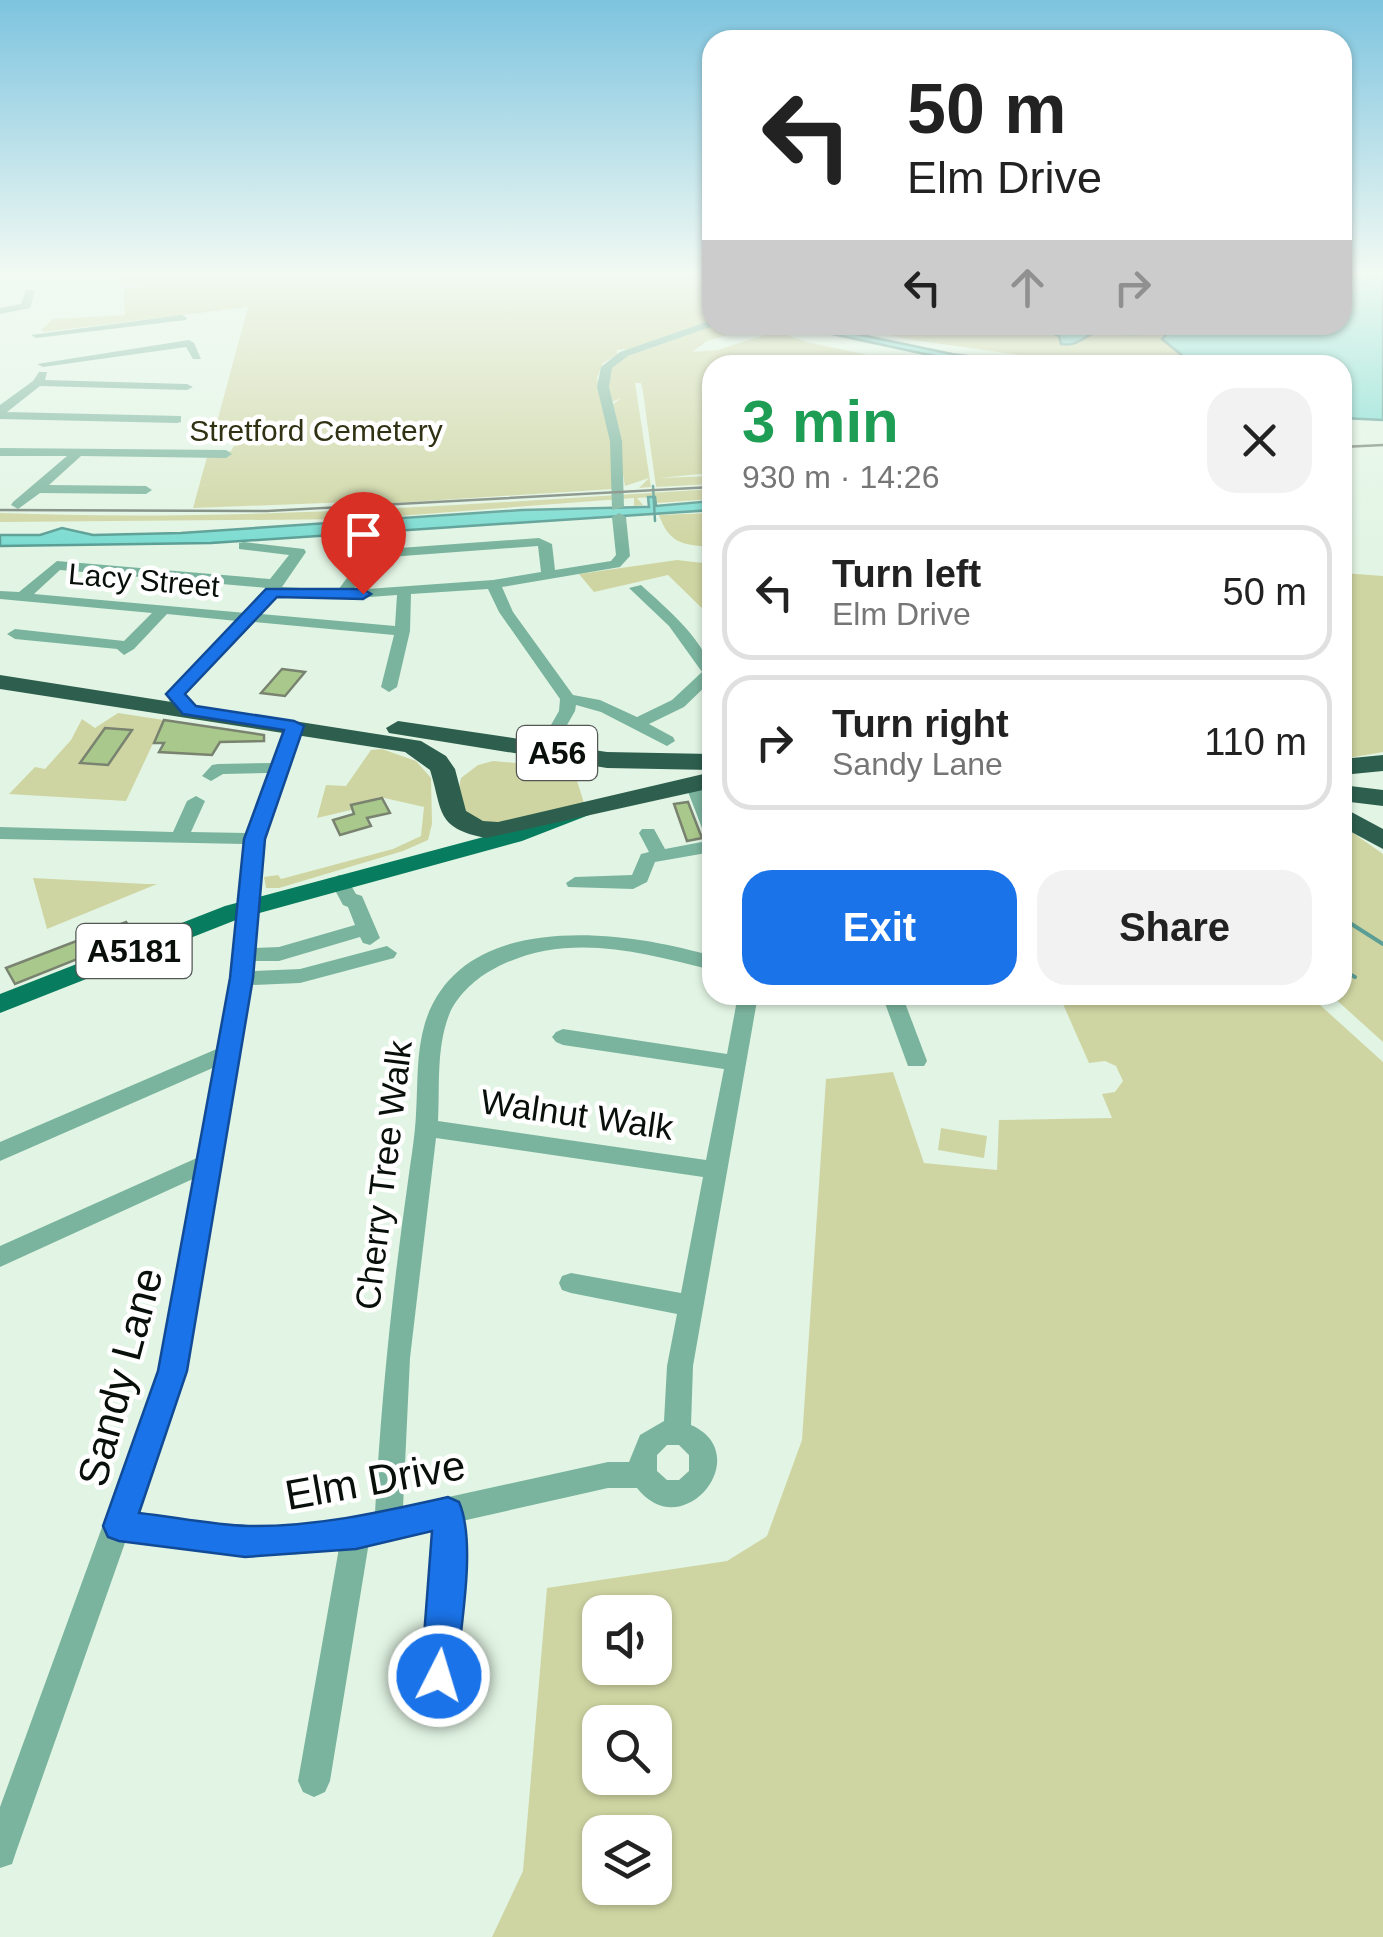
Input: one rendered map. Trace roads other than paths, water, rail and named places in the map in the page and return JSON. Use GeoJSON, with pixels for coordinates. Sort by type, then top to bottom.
{"type":"FeatureCollection","features":[{"type":"Feature","properties":{"kind":"highway","name":"A56"},"geometry":{"type":"LineString","coordinates":[[0,666],[412,746],[440,764],[452,802],[468,826],[490,830],[631,798],[702,773]]}},
{"type":"Feature","properties":{"kind":"highway","name":"A56"},"geometry":{"type":"LineString","coordinates":[[0,682],[412,730],[702,772]]}},
{"type":"Feature","properties":{"kind":"highway","name":"A56"},"geometry":{"type":"LineString","coordinates":[[412,730],[508,758],[702,772]]}},
{"type":"Feature","properties":{"kind":"highway","name":"A56"},"geometry":{"type":"LineString","coordinates":[[452,802],[468,765],[508,758]]}},
{"type":"Feature","properties":{"kind":"highway"},"geometry":{"type":"LineString","coordinates":[[1352,766],[1383,763]]}},
{"type":"Feature","properties":{"kind":"highway","name":"A56"},"geometry":{"type":"LineString","coordinates":[[622,768],[633,780],[631,798]]}},
{"type":"Feature","properties":{"kind":"highway"},"geometry":{"type":"LineString","coordinates":[[1352,776],[1383,779]]}},
{"type":"Feature","properties":{"kind":"highway"},"geometry":{"type":"LineString","coordinates":[[1352,795],[1383,798]]}},
{"type":"Feature","properties":{"kind":"highway"},"geometry":{"type":"LineString","coordinates":[[1352,821],[1383,841]]}},
{"type":"Feature","properties":{"kind":"main road","name":"A5181"},"geometry":{"type":"LineString","coordinates":[[408,862],[437,844],[452,802]]}},
{"type":"Feature","properties":{"kind":"main road","name":"A5181"},"geometry":{"type":"LineString","coordinates":[[0,1004],[250,906],[514,836],[582,810]]}},
{"type":"Feature","properties":{"kind":"street"},"geometry":{"type":"LineString","coordinates":[[0,413],[37,384],[43,376],[43,365]]}},
{"type":"Feature","properties":{"kind":"street"},"geometry":{"type":"LineString","coordinates":[[22,596],[54,566],[173,569],[275,588],[342,595],[492,584],[618,562],[616,441],[603,387],[609,365]]}},
{"type":"Feature","properties":{"kind":"street"},"geometry":{"type":"LineString","coordinates":[[37,384],[187,388]]}},
{"type":"Feature","properties":{"kind":"street"},"geometry":{"type":"LineString","coordinates":[[0,413],[177,419]]}},
{"type":"Feature","properties":{"kind":"street"},"geometry":{"type":"LineString","coordinates":[[0,452],[226,454]]}},
{"type":"Feature","properties":{"kind":"street"},"geometry":{"type":"LineString","coordinates":[[18,505],[78,453]]}},
{"type":"Feature","properties":{"kind":"street"},"geometry":{"type":"LineString","coordinates":[[36,489],[146,490]]}},
{"type":"Feature","properties":{"kind":"street"},"geometry":{"type":"LineString","coordinates":[[342,595],[372,554],[542,542],[550,576]]}},
{"type":"Feature","properties":{"kind":"street"},"geometry":{"type":"LineString","coordinates":[[182,702],[275,588],[299,552],[244,546]]}},
{"type":"Feature","properties":{"kind":"street"},"geometry":{"type":"LineString","coordinates":[[492,584],[506,612],[568,699],[567,711],[544,751]]}},
{"type":"Feature","properties":{"kind":"street"},"geometry":{"type":"LineString","coordinates":[[636,588],[665,625],[676,630],[702,659]]}},
{"type":"Feature","properties":{"kind":"street"},"geometry":{"type":"LineString","coordinates":[[389,687],[402,631],[404,591]]}},
{"type":"Feature","properties":{"kind":"street","name":"Lacy Street"},"geometry":{"type":"LineString","coordinates":[[0,595],[402,631]]}},
{"type":"Feature","properties":{"kind":"street"},"geometry":{"type":"LineString","coordinates":[[14,634],[126,648],[164,609]]}},
{"type":"Feature","properties":{"kind":"street"},"geometry":{"type":"LineString","coordinates":[[638,722],[702,693]]}},
{"type":"Feature","properties":{"kind":"street"},"geometry":{"type":"LineString","coordinates":[[568,699],[582,700],[638,722],[667,741]]}},
{"type":"Feature","properties":{"kind":"street","name":"Sandy Lane"},"geometry":{"type":"LineString","coordinates":[[0,1852],[172,1371],[230,1052],[250,906],[254,839],[294,726]]}},
{"type":"Feature","properties":{"kind":"street"},"geometry":{"type":"LineString","coordinates":[[212,776],[218,769],[277,768]]}},
{"type":"Feature","properties":{"kind":"street"},"geometry":{"type":"LineString","coordinates":[[179,839],[196,801]]}},
{"type":"Feature","properties":{"kind":"street"},"geometry":{"type":"LineString","coordinates":[[0,833],[254,839]]}},
{"type":"Feature","properties":{"kind":"street"},"geometry":{"type":"LineString","coordinates":[[648,833],[659,854]]}},
{"type":"Feature","properties":{"kind":"street"},"geometry":{"type":"LineString","coordinates":[[576,883],[637,882],[647,858],[702,848]]}},
{"type":"Feature","properties":{"kind":"street"},"geometry":{"type":"LineString","coordinates":[[243,966],[300,976],[382,954],[366,929],[355,900],[350,901],[339,881]]}},
{"type":"Feature","properties":{"kind":"street"},"geometry":{"type":"LineString","coordinates":[[243,966],[366,929]]}},
{"type":"Feature","properties":{"kind":"street","name":"Cherry Tree Walk"},"geometry":{"type":"LineString","coordinates":[[388,1526],[397,1358],[434,1035],[441,1009],[450,994],[488,964],[543,944],[602,940],[702,961]]}},
{"type":"Feature","properties":{"kind":"street"},"geometry":{"type":"LineString","coordinates":[[677,1432],[680,1366],[746,1005]]}},
{"type":"Feature","properties":{"kind":"street"},"geometry":{"type":"LineString","coordinates":[[896,1005],[916,1061]]}},
{"type":"Feature","properties":{"kind":"street"},"geometry":{"type":"LineString","coordinates":[[562,1037],[734,1064]]}},
{"type":"Feature","properties":{"kind":"street"},"geometry":{"type":"LineString","coordinates":[[0,1152],[230,1052]]}},
{"type":"Feature","properties":{"kind":"street","name":"Walnut Walk"},"geometry":{"type":"LineString","coordinates":[[426,1128],[717,1170]]}},
{"type":"Feature","properties":{"kind":"street"},"geometry":{"type":"LineString","coordinates":[[0,1257],[211,1161]]}},
{"type":"Feature","properties":{"kind":"street"},"geometry":{"type":"LineString","coordinates":[[570,1284],[691,1306]]}},
{"type":"Feature","properties":{"kind":"street"},"geometry":{"type":"LineString","coordinates":[[677,1432],[693,1438],[705,1455],[703,1474],[693,1486],[675,1493],[658,1490],[643,1474],[641,1458],[648,1444],[662,1434],[677,1432]]}},
{"type":"Feature","properties":{"kind":"street","name":"Elm Drive"},"geometry":{"type":"LineString","coordinates":[[119,1526],[245,1542],[356,1534],[608,1475],[643,1474]]}},
{"type":"Feature","properties":{"kind":"street"},"geometry":{"type":"LineString","coordinates":[[439,1676],[449,1556],[448,1512]]}},
{"type":"Feature","properties":{"kind":"street"},"geometry":{"type":"LineString","coordinates":[[314,1782],[356,1534]]}},
{"type":"Feature","properties":{"kind":"water"},"geometry":{"type":"Polygon","coordinates":[[[1352,365],[1383,365],[1383,420],[1352,418],[1352,365]]]}},
{"type":"Feature","properties":{"kind":"water"},"geometry":{"type":"Polygon","coordinates":[[[648,497],[655,497],[656,506],[702,502],[702,511],[211,543],[0,546],[0,535],[40,535],[62,528],[93,535],[181,533],[522,510],[649,507],[648,497]]]}},
{"type":"Feature","properties":{"kind":"waterway"},"geometry":{"type":"LineString","coordinates":[[653,486],[655,521]]}},
{"type":"Feature","properties":{"kind":"waterway"},"geometry":{"type":"LineString","coordinates":[[1352,924],[1383,944]]}},
{"type":"Feature","properties":{"kind":"tram line"},"geometry":{"type":"LineString","coordinates":[[1352,447],[1383,445]]}},
{"type":"Feature","properties":{"kind":"tram line"},"geometry":{"type":"LineString","coordinates":[[0,510],[267,511],[702,488]]}},
{"type":"Feature","properties":{"kind":"park label","name":"Stretford Cemetery"},"geometry":{"type":"Point","coordinates":[316,430]}}]}
